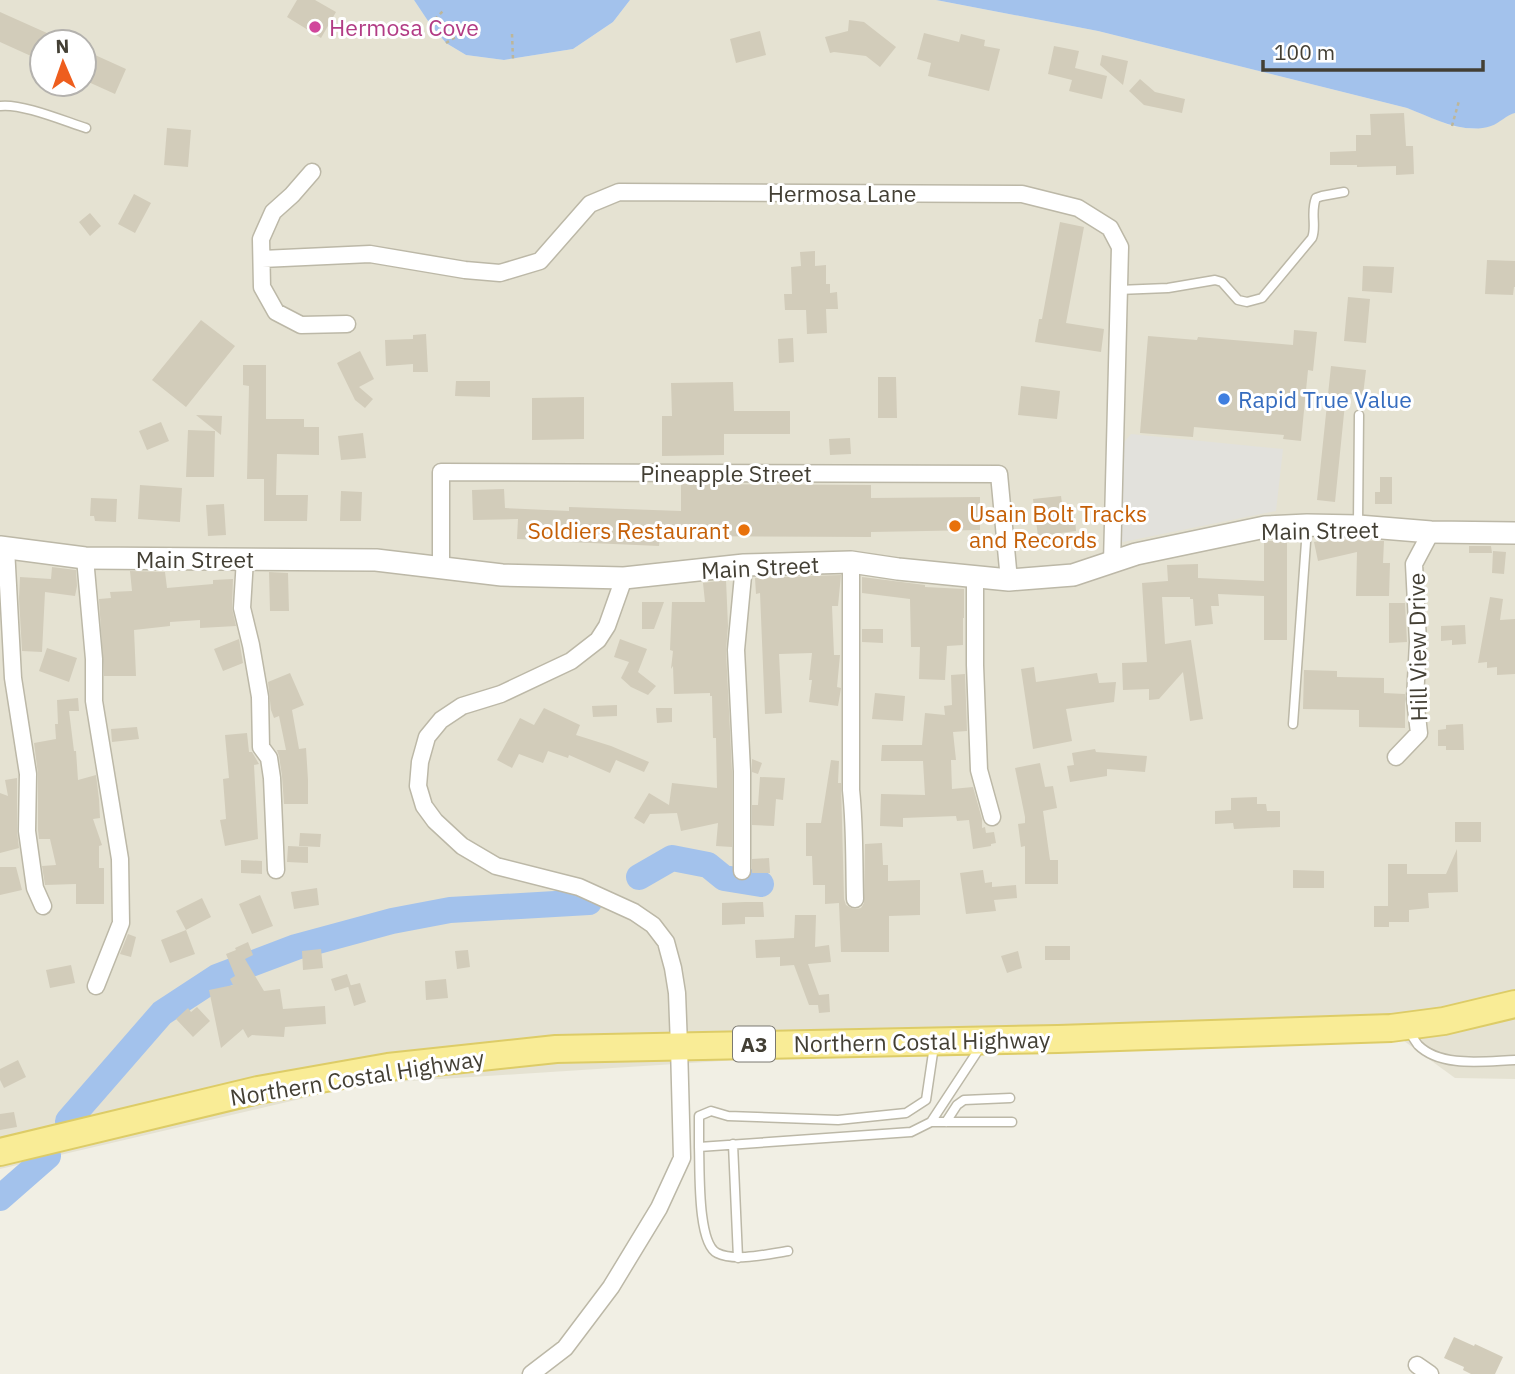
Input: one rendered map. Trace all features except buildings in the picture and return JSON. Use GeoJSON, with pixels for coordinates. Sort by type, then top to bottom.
{"type":"FeatureCollection","features":[{"type":"Feature","properties":{"kind":"main road","name":"Northern Costal Highway"},"geometry":{"type":"LineString","coordinates":[[0,1152],[258,1090],[388,1067],[556,1049],[1214,1035],[1405,1026],[1444,1021],[1515,1004]]}},
{"type":"Feature","properties":{"kind":"street"},"geometry":{"type":"LineString","coordinates":[[312,172],[273,212],[261,239],[262,287],[276,312],[301,325],[347,324]]}},
{"type":"Feature","properties":{"kind":"street","name":"Hermosa Lane"},"geometry":{"type":"LineString","coordinates":[[262,259],[370,254],[465,270],[500,272],[540,261],[590,204],[619,191],[1022,194],[1078,208],[1110,228],[1120,247],[1112,563]]}},
{"type":"Feature","properties":{"kind":"street","name":"Pineapple Street"},"geometry":{"type":"LineString","coordinates":[[441,567],[441,472],[999,474],[1009,580]]}},
{"type":"Feature","properties":{"kind":"street","name":"Main Street"},"geometry":{"type":"LineString","coordinates":[[3,547],[85,558],[376,560],[502,575],[624,578],[744,565],[851,562],[1009,580],[1073,575],[1136,554],[1265,527],[1358,526],[1431,532],[1515,533]]}},
{"type":"Feature","properties":{"kind":"street","name":"Hill View Drive"},"geometry":{"type":"LineString","coordinates":[[1396,757],[1419,733],[1415,699],[1418,642],[1414,564],[1431,532]]}},
{"type":"Feature","properties":{"kind":"street"},"geometry":{"type":"LineString","coordinates":[[3,547],[13,678],[28,774],[27,831],[35,888],[43,906]]}},
{"type":"Feature","properties":{"kind":"street"},"geometry":{"type":"LineString","coordinates":[[85,558],[94,659],[94,701],[120,859],[121,923],[96,986]]}},
{"type":"Feature","properties":{"kind":"street"},"geometry":{"type":"LineString","coordinates":[[244,559],[242,608],[260,697],[261,747],[269,758],[272,778],[276,870]]}},
{"type":"Feature","properties":{"kind":"street"},"geometry":{"type":"LineString","coordinates":[[851,562],[851,790],[855,824],[855,899]]}},
{"type":"Feature","properties":{"kind":"street"},"geometry":{"type":"LineString","coordinates":[[742,871],[742,771],[736,650],[744,565]]}},
{"type":"Feature","properties":{"kind":"street"},"geometry":{"type":"LineString","coordinates":[[531,1374],[565,1348],[611,1287],[659,1208],[682,1157],[677,993],[673,968],[666,942],[653,925],[634,912],[579,887],[496,866],[462,846],[435,821],[424,806],[418,786],[419,762],[427,737],[441,720],[462,706],[501,694],[571,662],[598,640],[607,626],[624,578]]}},
{"type":"Feature","properties":{"kind":"street"},"geometry":{"type":"LineString","coordinates":[[975,578],[979,770],[992,817]]}},
{"type":"Feature","properties":{"kind":"lane"},"geometry":{"type":"LineString","coordinates":[[0,106],[28,110],[86,128]]}},
{"type":"Feature","properties":{"kind":"lane"},"geometry":{"type":"LineString","coordinates":[[1118,289],[1168,288],[1215,279],[1222,282],[1238,300],[1247,302],[1262,298],[1314,234],[1312,214],[1316,198],[1344,192]]}},
{"type":"Feature","properties":{"kind":"lane"},"geometry":{"type":"LineString","coordinates":[[1358,526],[1359,415]]}},
{"type":"Feature","properties":{"kind":"lane"},"geometry":{"type":"LineString","coordinates":[[1293,724],[1307,525]]}},
{"type":"Feature","properties":{"kind":"lane"},"geometry":{"type":"LineString","coordinates":[[1405,1026],[1420,1046],[1444,1060],[1515,1060]]}},
{"type":"Feature","properties":{"kind":"lane"},"geometry":{"type":"LineString","coordinates":[[931,1122],[985,1040]]}},
{"type":"Feature","properties":{"kind":"lane"},"geometry":{"type":"LineString","coordinates":[[788,1251],[738,1258],[716,1253],[708,1245],[703,1227],[699,1116],[710,1111],[728,1116],[838,1120],[906,1113],[926,1100],[935,1041]]}},
{"type":"Feature","properties":{"kind":"lane"},"geometry":{"type":"LineString","coordinates":[[946,1122],[957,1105],[964,1100],[1010,1098]]}},
{"type":"Feature","properties":{"kind":"lane"},"geometry":{"type":"LineString","coordinates":[[699,1147],[911,1132],[931,1122],[1012,1122]]}},
{"type":"Feature","properties":{"kind":"lane"},"geometry":{"type":"LineString","coordinates":[[733,1144],[738,1258]]}},
{"type":"Feature","properties":{"kind":"path"},"geometry":{"type":"LineString","coordinates":[[430,24],[443,10]]}},
{"type":"Feature","properties":{"kind":"path"},"geometry":{"type":"LineString","coordinates":[[446,43],[468,29]]}},
{"type":"Feature","properties":{"kind":"path"},"geometry":{"type":"LineString","coordinates":[[512,34],[513,59]]}},
{"type":"Feature","properties":{"kind":"path"},"geometry":{"type":"LineString","coordinates":[[1452,126],[1460,101]]}},
{"type":"Feature","properties":{"kind":"shaded area"},"geometry":{"type":"Polygon","coordinates":[[[0,0],[414,0],[446,43],[466,55],[504,60],[573,49],[613,22],[630,0],[936,0],[1098,31],[1407,108],[1452,126],[1474,129],[1493,125],[1515,113],[1515,1079],[1455,1078],[1400,1038],[766,1058],[364,1084],[0,1169],[0,0]]]}},
{"type":"Feature","properties":{"kind":"shaded area"},"geometry":{"type":"Polygon","coordinates":[[[1131,434],[1283,449],[1276,511],[1113,544],[1121,446],[1131,434]]]}},
{"type":"Feature","properties":{"kind":"water"},"geometry":{"type":"Polygon","coordinates":[[[414,0],[630,0],[613,22],[573,49],[504,60],[466,55],[446,43],[414,0]]]}},
{"type":"Feature","properties":{"kind":"water"},"geometry":{"type":"Polygon","coordinates":[[[936,0],[1515,0],[1515,113],[1491,126],[1459,127],[1407,108],[1098,31],[936,0]]]}},
{"type":"Feature","properties":{"kind":"waterway"},"geometry":{"type":"LineString","coordinates":[[639,877],[672,858],[708,865],[724,878],[761,884]]}},
{"type":"Feature","properties":{"kind":"waterway"},"geometry":{"type":"LineString","coordinates":[[68,1121],[162,1013],[217,977],[296,947],[392,921],[450,910],[589,902]]}},
{"type":"Feature","properties":{"kind":"waterway"},"geometry":{"type":"LineString","coordinates":[[0,1198],[48,1156]]}},
{"type":"Feature","properties":{"kind":"place","name":"Hermosa Cove"},"geometry":{"type":"Point","coordinates":[315,27]}},
{"type":"Feature","properties":{"kind":"place","name":"Rapid True Value"},"geometry":{"type":"Point","coordinates":[1224,399]}},
{"type":"Feature","properties":{"kind":"place","name":"Usain Bolt Tracks and Records"},"geometry":{"type":"Point","coordinates":[955,526]}},
{"type":"Feature","properties":{"kind":"place","name":"Soldiers Restaurant"},"geometry":{"type":"Point","coordinates":[744,530]}}]}
